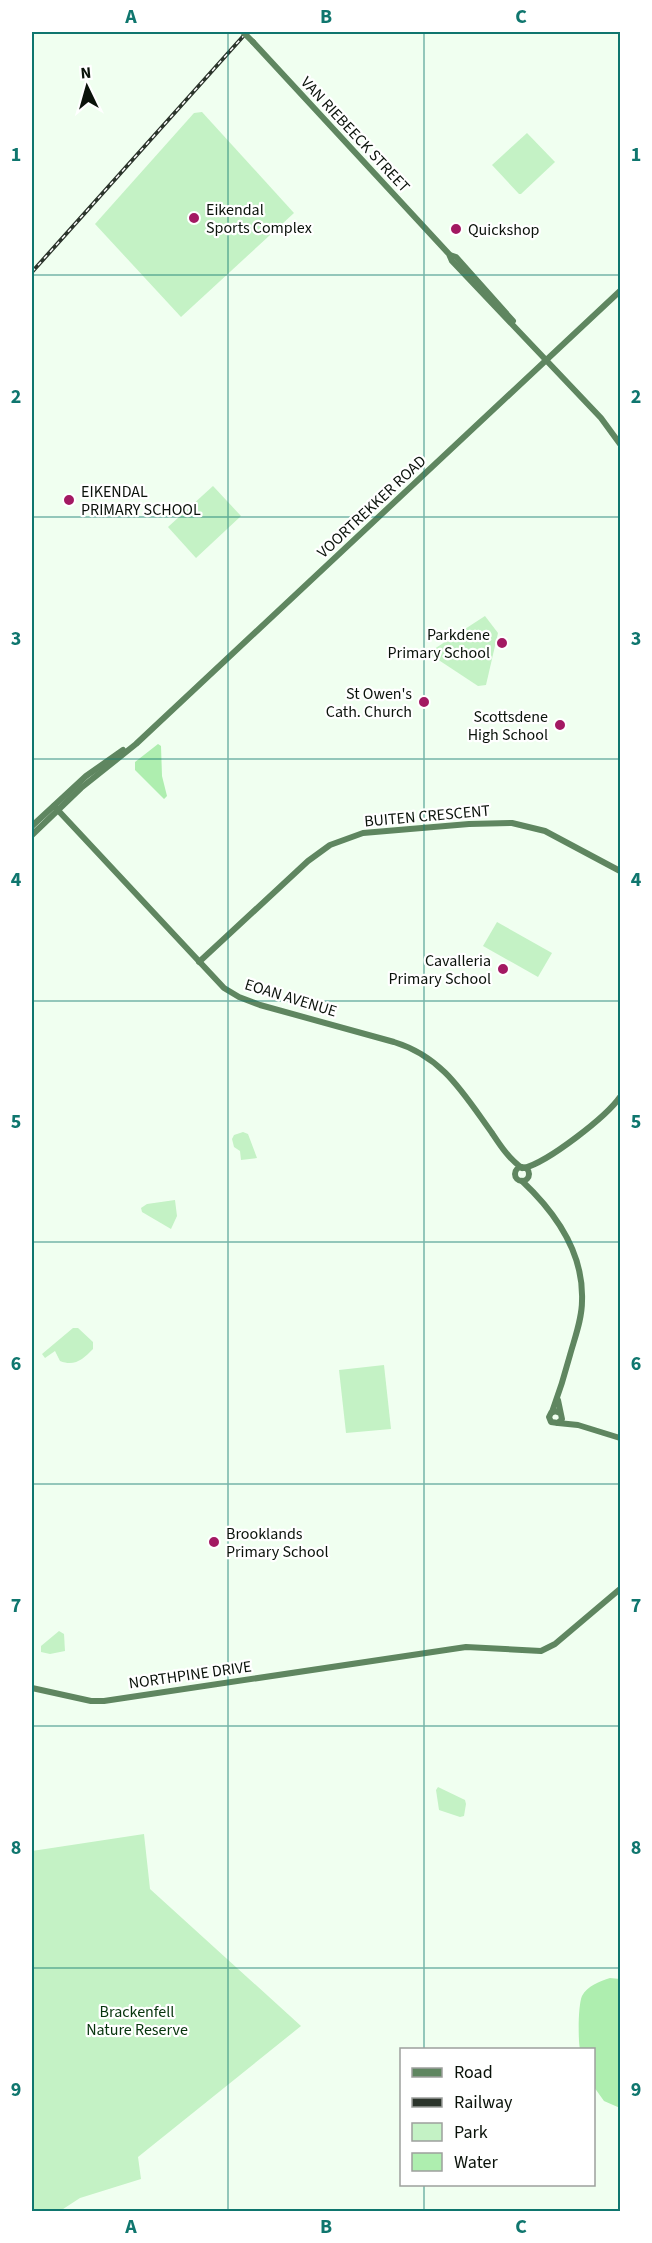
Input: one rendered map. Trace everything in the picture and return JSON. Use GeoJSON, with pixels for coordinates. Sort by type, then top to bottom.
{"type":"FeatureCollection","features":[{"type":"Feature","properties":{"kind":"street","name":"VAN RIEBEECK STREET"},"geometry":{"type":"LineString","coordinates":[[243,32],[449,254],[456,257],[482,285],[513,320],[518,329],[601,418],[621,444]]}},
{"type":"Feature","properties":{"kind":"street","name":"VOORTREKKER ROAD"},"geometry":{"type":"LineString","coordinates":[[56,808],[92,772],[138,740],[621,291]]}},
{"type":"Feature","properties":{"kind":"street"},"geometry":{"type":"LineString","coordinates":[[32,826],[56,808]]}},
{"type":"Feature","properties":{"kind":"street"},"geometry":{"type":"LineString","coordinates":[[32,835],[56,808]]}},
{"type":"Feature","properties":{"kind":"street","name":"EOAN AVENUE"},"geometry":{"type":"LineString","coordinates":[[56,808],[224,988],[250,1002],[402,1044],[431,1059],[456,1083],[506,1153],[521,1169]]}},
{"type":"Feature","properties":{"kind":"street","name":"BUITEN CRESCENT"},"geometry":{"type":"LineString","coordinates":[[200,962],[315,855],[343,839],[372,831],[491,822],[522,824],[556,836],[621,871]]}},
{"type":"Feature","properties":{"kind":"street"},"geometry":{"type":"LineString","coordinates":[[542,1161],[521,1169],[517,1178],[526,1178],[542,1161],[601,1117],[621,1098]]}},
{"type":"Feature","properties":{"kind":"street"},"geometry":{"type":"LineString","coordinates":[[521,1169],[569,1242],[578,1262],[581,1278],[580,1319],[558,1401],[562,1419],[558,1423]]}},
{"type":"Feature","properties":{"kind":"street"},"geometry":{"type":"LineString","coordinates":[[560,1392],[549,1420],[553,1423],[578,1425],[621,1438]]}},
{"type":"Feature","properties":{"kind":"street"},"geometry":{"type":"LineString","coordinates":[[552,1412],[561,1413],[578,1425]]}},
{"type":"Feature","properties":{"kind":"street","name":"NORTHPINE DRIVE"},"geometry":{"type":"LineString","coordinates":[[32,1688],[91,1701],[104,1701],[466,1647],[534,1652],[545,1650],[555,1644],[621,1589]]}},
{"type":"Feature","properties":{"kind":"green space","name":"Eikendal Sports Complex"},"geometry":{"type":"Polygon","coordinates":[[[202,112],[294,213],[181,317],[95,224],[194,113],[202,112]]]}},
{"type":"Feature","properties":{"kind":"green space"},"geometry":{"type":"Polygon","coordinates":[[[527,133],[555,162],[519,194],[492,165],[527,133]]]}},
{"type":"Feature","properties":{"kind":"green space"},"geometry":{"type":"Polygon","coordinates":[[[213,486],[241,516],[196,558],[168,527],[213,486]]]}},
{"type":"Feature","properties":{"kind":"green space"},"geometry":{"type":"Polygon","coordinates":[[[485,616],[498,633],[486,685],[478,686],[428,653],[485,616]]]}},
{"type":"Feature","properties":{"kind":"green space"},"geometry":{"type":"Polygon","coordinates":[[[497,922],[552,953],[538,977],[483,946],[497,922]]]}},
{"type":"Feature","properties":{"kind":"green space"},"geometry":{"type":"Polygon","coordinates":[[[243,1132],[248,1134],[257,1158],[241,1160],[240,1151],[234,1147],[232,1139],[234,1135],[243,1132]]]}},
{"type":"Feature","properties":{"kind":"green space"},"geometry":{"type":"Polygon","coordinates":[[[175,1200],[177,1216],[171,1229],[142,1212],[141,1208],[147,1204],[175,1200]]]}},
{"type":"Feature","properties":{"kind":"green space"},"geometry":{"type":"Polygon","coordinates":[[[73,1328],[78,1328],[93,1342],[93,1349],[82,1359],[70,1363],[60,1361],[55,1351],[45,1358],[42,1354],[73,1328]]]}},
{"type":"Feature","properties":{"kind":"green space"},"geometry":{"type":"Polygon","coordinates":[[[384,1365],[391,1429],[346,1433],[339,1370],[384,1365]]]}},
{"type":"Feature","properties":{"kind":"green space"},"geometry":{"type":"Polygon","coordinates":[[[59,1631],[64,1634],[65,1651],[50,1654],[41,1652],[41,1646],[59,1631]]]}},
{"type":"Feature","properties":{"kind":"green space"},"geometry":{"type":"Polygon","coordinates":[[[438,1787],[465,1800],[464,1816],[460,1817],[439,1810],[436,1790],[438,1787]]]}},
{"type":"Feature","properties":{"kind":"green space","name":"Brackenfell Nature Reserve"},"geometry":{"type":"Polygon","coordinates":[[[144,1834],[150,1889],[301,2026],[138,2157],[141,2179],[80,2198],[60,2211],[32,2211],[32,1851],[144,1834]]]}},
{"type":"Feature","properties":{"kind":"water"},"geometry":{"type":"Polygon","coordinates":[[[158,744],[161,746],[162,776],[167,796],[164,799],[135,770],[135,762],[158,744]]]}},
{"type":"Feature","properties":{"kind":"water"},"geometry":{"type":"Polygon","coordinates":[[[610,1978],[620,1979],[620,2108],[604,2101],[595,2088],[595,2048],[580,2048],[579,2045],[579,2014],[582,1996],[598,1982],[610,1978]]]}},
{"type":"Feature","properties":{"kind":"railway"},"geometry":{"type":"LineString","coordinates":[[32,272],[247,32]]}},
{"type":"Feature","properties":{"kind":"place","name":"Eikendal Sports Complex"},"geometry":{"type":"Point","coordinates":[194,218]}},
{"type":"Feature","properties":{"kind":"place","name":"Quickshop"},"geometry":{"type":"Point","coordinates":[456,229]}},
{"type":"Feature","properties":{"kind":"place","name":"EIKENDAL PRIMARY SCHOOL"},"geometry":{"type":"Point","coordinates":[69,500]}},
{"type":"Feature","properties":{"kind":"place","name":"Parkdene Primary School"},"geometry":{"type":"Point","coordinates":[502,643]}},
{"type":"Feature","properties":{"kind":"place","name":"St Owen's Cath. Church"},"geometry":{"type":"Point","coordinates":[424,702]}},
{"type":"Feature","properties":{"kind":"place","name":"Scottsdene High School"},"geometry":{"type":"Point","coordinates":[560,725]}},
{"type":"Feature","properties":{"kind":"place","name":"Cavalleria Primary School"},"geometry":{"type":"Point","coordinates":[503,969]}},
{"type":"Feature","properties":{"kind":"place","name":"Brooklands Primary School"},"geometry":{"type":"Point","coordinates":[214,1542]}}]}
